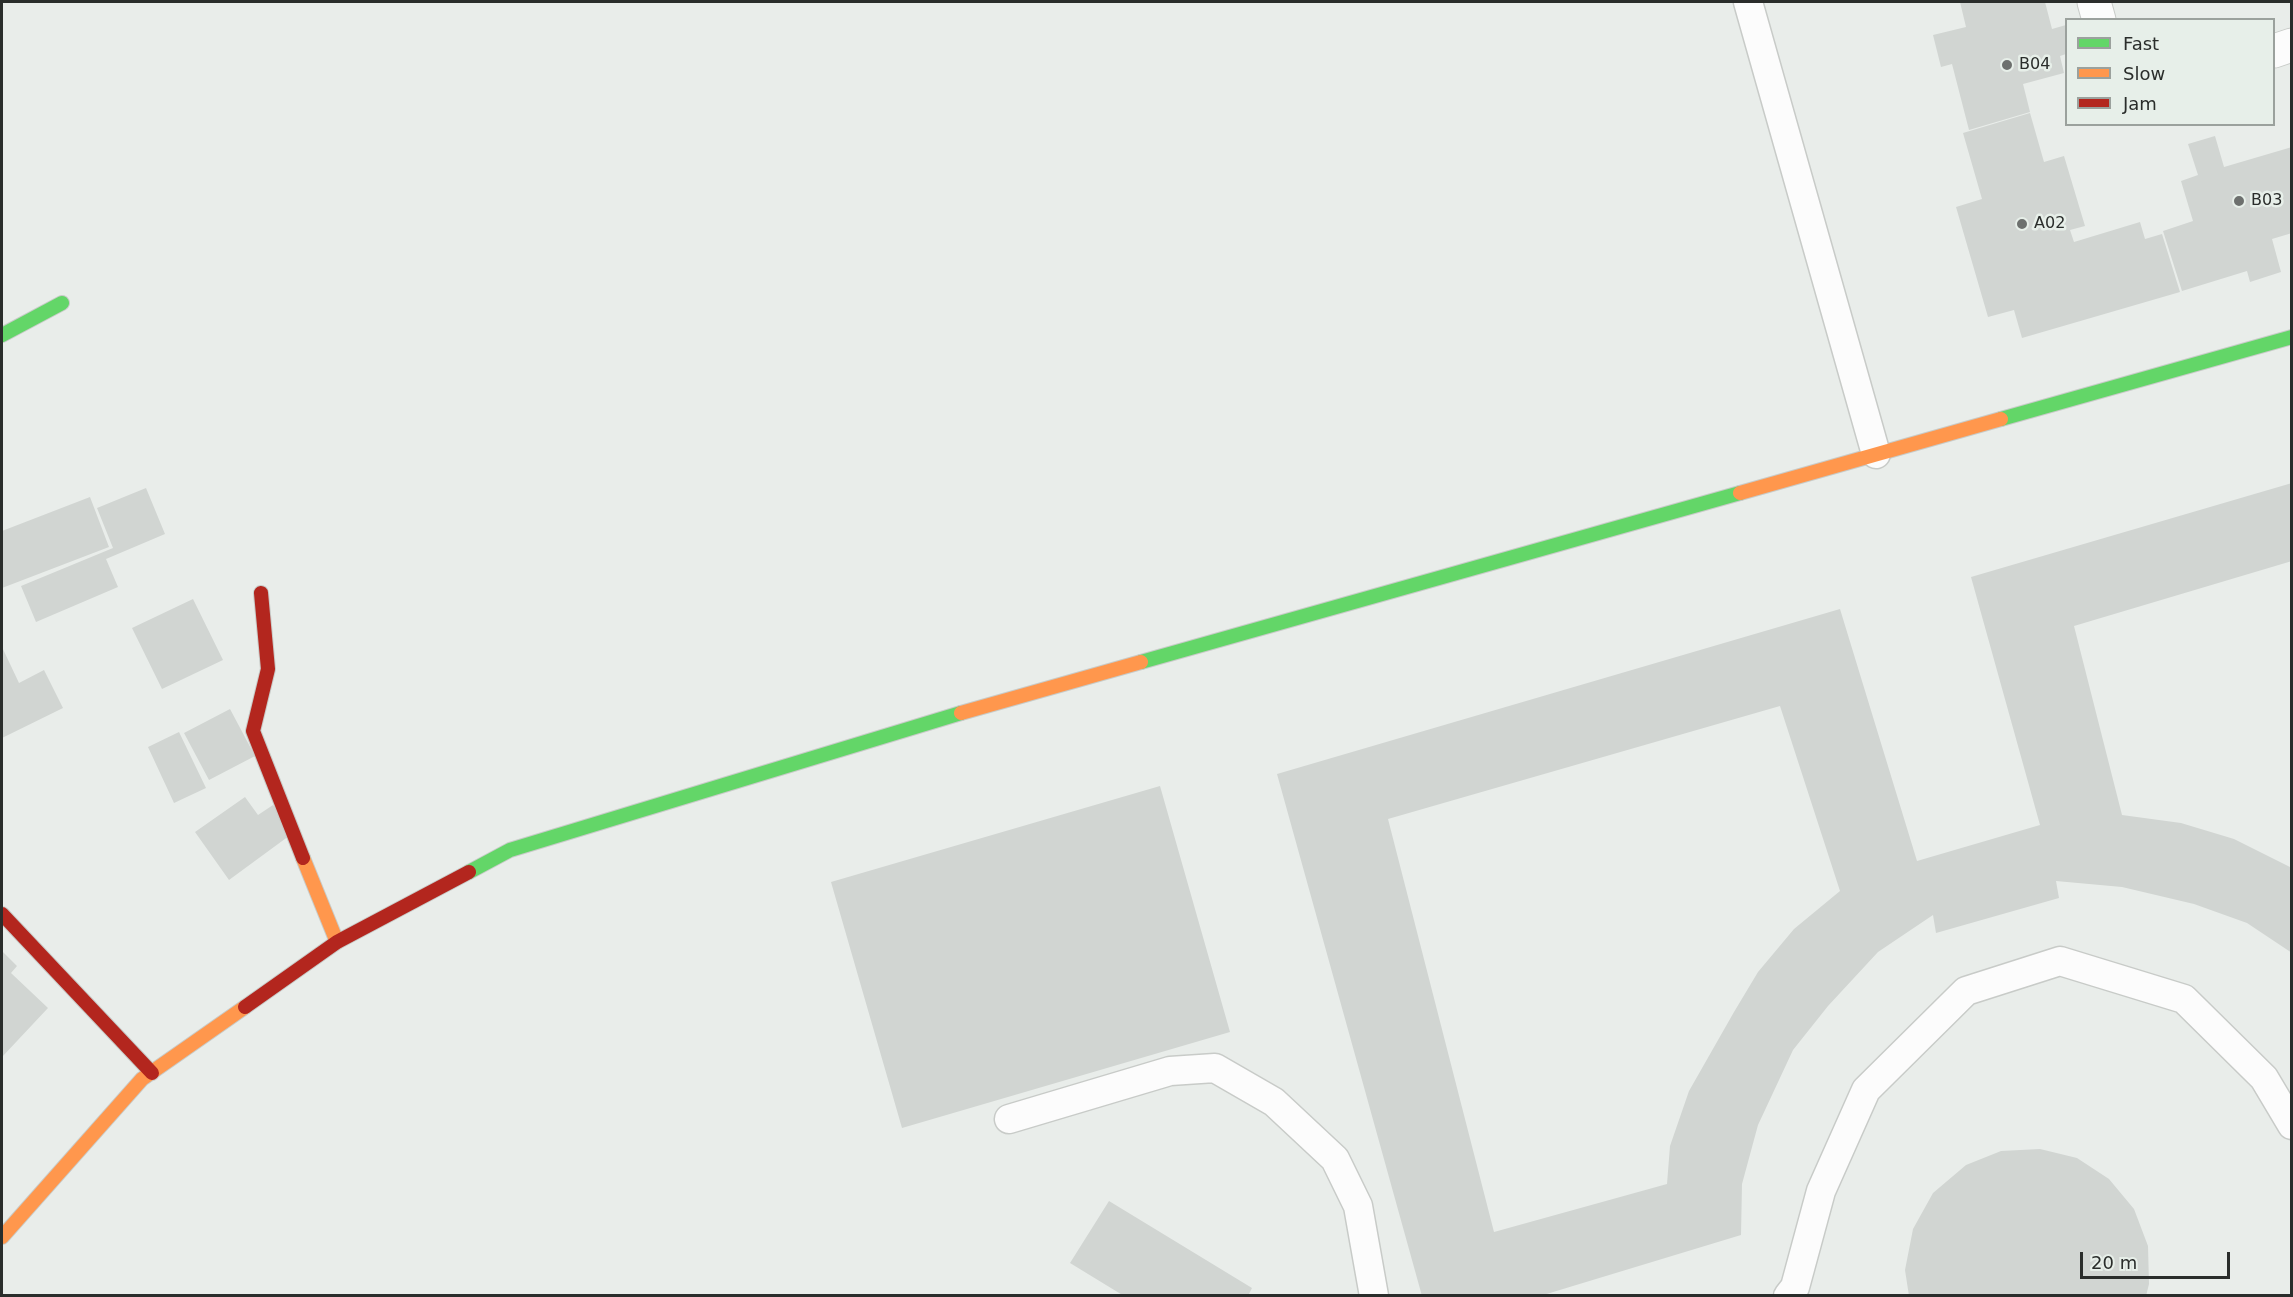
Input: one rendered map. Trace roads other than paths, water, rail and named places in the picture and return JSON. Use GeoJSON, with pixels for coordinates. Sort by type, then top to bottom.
{"type":"FeatureCollection","features":[{"type":"Feature","properties":{"kind":"street"},"geometry":{"type":"LineString","coordinates":[[2094,2],[2098,18]]}},
{"type":"Feature","properties":{"kind":"street"},"geometry":{"type":"LineString","coordinates":[[2275,51],[2292,45]]}},
{"type":"Feature","properties":{"kind":"street"},"geometry":{"type":"LineString","coordinates":[[2,335],[62,303]]}},
{"type":"Feature","properties":{"kind":"street"},"geometry":{"type":"LineString","coordinates":[[2,1237],[152,1072],[337,942],[510,850],[987,706],[2292,337]]}},
{"type":"Feature","properties":{"kind":"street"},"geometry":{"type":"LineString","coordinates":[[261,593],[268,669],[253,731],[337,942]]}},
{"type":"Feature","properties":{"kind":"street"},"geometry":{"type":"LineString","coordinates":[[2,914],[152,1072]]}},
{"type":"Feature","properties":{"kind":"lane"},"geometry":{"type":"LineString","coordinates":[[1748,2],[1876,454]]}},
{"type":"Feature","properties":{"kind":"lane"},"geometry":{"type":"LineString","coordinates":[[1788,1296],[1795,1287],[1821,1191],[1866,1090],[1966,991],[2060,961],[2184,999],[2264,1078],[2292,1125]]}},
{"type":"Feature","properties":{"kind":"lane"},"geometry":{"type":"LineString","coordinates":[[1009,1119],[1170,1071],[1215,1068],[1274,1102],[1335,1159],[1358,1206],[1374,1296]]}},
{"type":"Feature","properties":{"kind":"place","name":"B04"},"geometry":{"type":"Point","coordinates":[2007,65]}},
{"type":"Feature","properties":{"kind":"place","name":"B03"},"geometry":{"type":"Point","coordinates":[2239,201]}},
{"type":"Feature","properties":{"kind":"place","name":"A02"},"geometry":{"type":"Point","coordinates":[2022,224]}}]}
